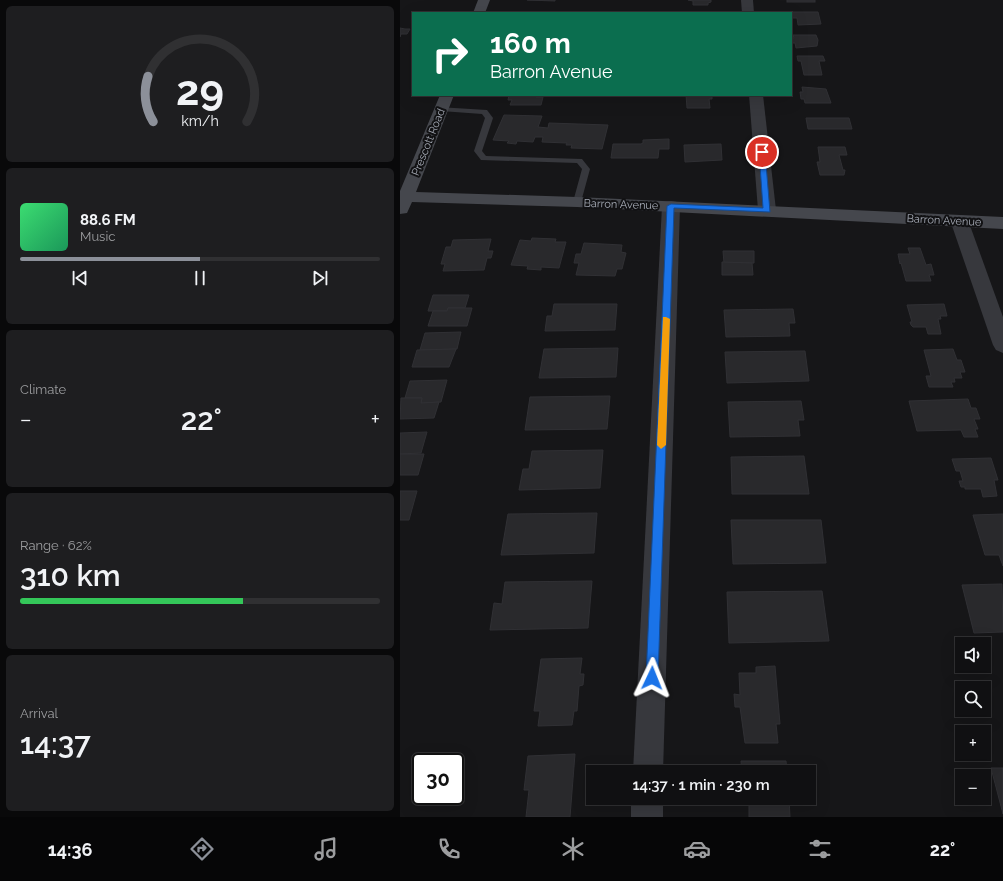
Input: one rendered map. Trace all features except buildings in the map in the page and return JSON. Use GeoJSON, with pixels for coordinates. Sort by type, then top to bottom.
{"type":"FeatureCollection","features":[{"type":"Feature","properties":{"kind":"main road"},"geometry":{"type":"LineString","coordinates":[[479,12],[484,0]]}},
{"type":"Feature","properties":{"kind":"main road","name":"Prescott Road"},"geometry":{"type":"LineString","coordinates":[[402,202],[444,102]]}},
{"type":"Feature","properties":{"kind":"main road","name":"Barron Avenue"},"geometry":{"type":"LineString","coordinates":[[402,202],[577,202],[767,210],[1003,223]]}},
{"type":"Feature","properties":{"kind":"street"},"geometry":{"type":"LineString","coordinates":[[746,0],[748,12]]}},
{"type":"Feature","properties":{"kind":"street"},"geometry":{"type":"LineString","coordinates":[[756,96],[767,210]]}},
{"type":"Feature","properties":{"kind":"street"},"geometry":{"type":"LineString","coordinates":[[648,765],[671,206]]}},
{"type":"Feature","properties":{"kind":"street"},"geometry":{"type":"LineString","coordinates":[[959,220],[1003,345]]}},
{"type":"Feature","properties":{"kind":"street"},"geometry":{"type":"LineString","coordinates":[[647,817],[648,805]]}},
{"type":"Feature","properties":{"kind":"lane"},"geometry":{"type":"LineString","coordinates":[[444,102],[484,112],[489,118],[478,151],[484,158],[579,162],[586,169],[577,202]]}},
{"type":"Feature","properties":{"kind":"slow traffic"},"geometry":{"type":"LineString","coordinates":[[661,445],[666,319]]}},
{"type":"Feature","properties":{"kind":"route"},"geometry":{"type":"LineString","coordinates":[[652,678],[671,206],[767,210],[762,152]]}}]}
